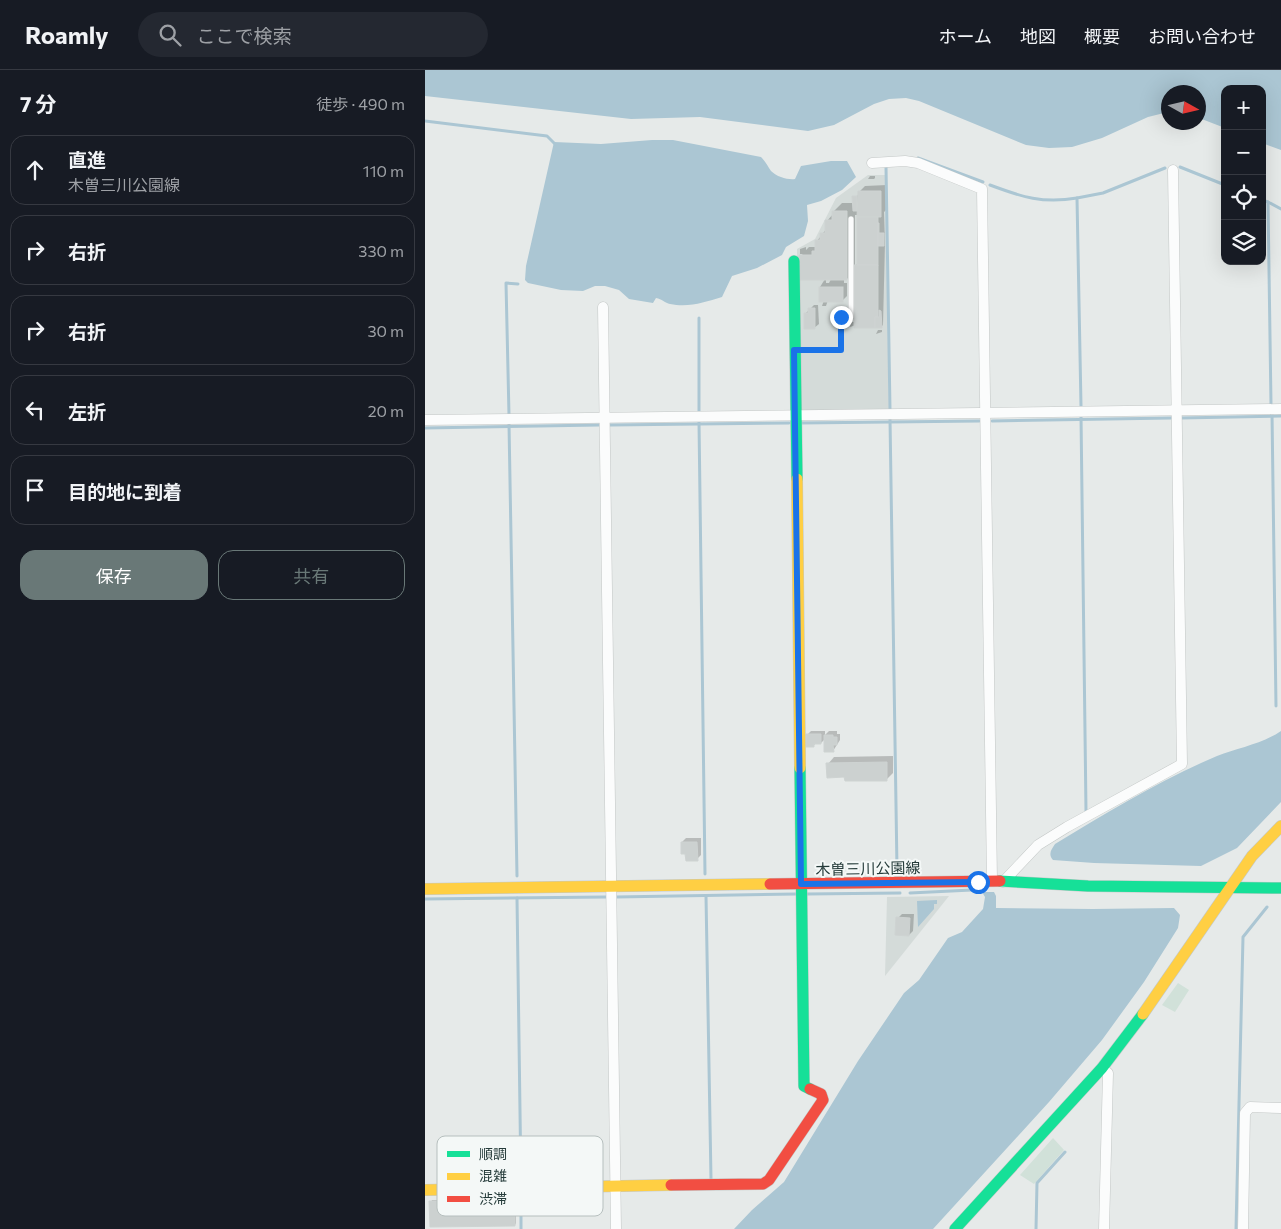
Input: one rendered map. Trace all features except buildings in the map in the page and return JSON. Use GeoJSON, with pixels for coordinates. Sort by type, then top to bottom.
{"type":"FeatureCollection","features":[{"type":"Feature","properties":{"kind":"street"},"geometry":{"type":"LineString","coordinates":[[872,163],[905,161],[917,163],[982,189],[997,882]]}},
{"type":"Feature","properties":{"kind":"street"},"geometry":{"type":"LineString","coordinates":[[997,882],[1039,845],[1067,827],[1182,764],[1173,170]]}},
{"type":"Feature","properties":{"kind":"street"},"geometry":{"type":"LineString","coordinates":[[603,1186],[763,1184],[769,1180],[823,1100],[821,1094],[804,1086],[793,261]]}},
{"type":"Feature","properties":{"kind":"street"},"geometry":{"type":"LineString","coordinates":[[603,307],[616,1229]]}},
{"type":"Feature","properties":{"kind":"street"},"geometry":{"type":"LineString","coordinates":[[425,420],[1281,409]]}},
{"type":"Feature","properties":{"kind":"street"},"geometry":{"type":"LineString","coordinates":[[955,1229],[1102,1068],[1151,1003],[1252,856],[1281,826]]}},
{"type":"Feature","properties":{"kind":"street","name":"木曽三川公園線"},"geometry":{"type":"LineString","coordinates":[[425,889],[997,882],[1229,889],[1281,888]]}},
{"type":"Feature","properties":{"kind":"street"},"geometry":{"type":"LineString","coordinates":[[1102,1068],[1108,1073],[1104,1229]]}},
{"type":"Feature","properties":{"kind":"street"},"geometry":{"type":"LineString","coordinates":[[1243,1229],[1245,1113],[1250,1107],[1281,1108]]}},
{"type":"Feature","properties":{"kind":"lane"},"geometry":{"type":"LineString","coordinates":[[794,350],[841,350],[841,317],[851,317],[851,219]]}},
{"type":"Feature","properties":{"kind":"shaded area"},"geometry":{"type":"Polygon","coordinates":[[[868,175],[885,175],[889,410],[802,411],[798,408],[797,249],[815,239],[836,198],[868,175]]]}},
{"type":"Feature","properties":{"kind":"shaded area"},"geometry":{"type":"Polygon","coordinates":[[[949,896],[885,976],[887,897],[949,896]]]}},
{"type":"Feature","properties":{"kind":"shaded area"},"geometry":{"type":"Polygon","coordinates":[[[1178,983],[1189,990],[1175,1012],[1162,1005],[1178,983]]]}},
{"type":"Feature","properties":{"kind":"shaded area"},"geometry":{"type":"Polygon","coordinates":[[[1053,1138],[1064,1150],[1034,1184],[1020,1175],[1053,1138]]]}},
{"type":"Feature","properties":{"kind":"water"},"geometry":{"type":"Polygon","coordinates":[[[425,70],[1281,70],[1281,150],[1266,144],[1266,85],[1221,85],[1221,126],[1206,121],[1206,85],[1161,85],[1161,114],[1148,117],[1102,138],[1072,147],[1049,148],[1026,145],[919,101],[906,98],[889,99],[874,104],[834,125],[808,131],[700,117],[631,119],[425,96],[425,70]]]}},
{"type":"Feature","properties":{"kind":"water"},"geometry":{"type":"Polygon","coordinates":[[[673,140],[761,157],[773,173],[789,179],[795,179],[801,166],[831,161],[847,161],[856,177],[842,190],[821,201],[807,205],[808,221],[804,236],[786,247],[782,255],[757,268],[732,276],[722,297],[697,304],[677,305],[656,298],[653,303],[629,299],[619,290],[605,286],[595,286],[583,291],[561,290],[528,283],[525,280],[526,266],[554,142],[601,144],[673,140]]]}},
{"type":"Feature","properties":{"kind":"water"},"geometry":{"type":"Polygon","coordinates":[[[1281,731],[1281,802],[1237,848],[1201,866],[1094,863],[1053,860],[1051,858],[1051,852],[1055,844],[1135,797],[1196,765],[1258,743],[1281,731]]]}},
{"type":"Feature","properties":{"kind":"water"},"geometry":{"type":"Polygon","coordinates":[[[982,892],[994,892],[996,908],[1174,908],[1180,915],[1178,928],[1144,982],[1102,1040],[1049,1102],[933,1229],[734,1229],[752,1210],[784,1182],[858,1061],[904,993],[919,980],[948,938],[962,932],[983,909],[985,897],[982,892]]]}},
{"type":"Feature","properties":{"kind":"water"},"geometry":{"type":"Polygon","coordinates":[[[937,900],[937,904],[934,904],[934,909],[918,927],[917,901],[937,900]]]}},
{"type":"Feature","properties":{"kind":"waterway"},"geometry":{"type":"LineString","coordinates":[[425,121],[547,136],[555,144]]}},
{"type":"Feature","properties":{"kind":"waterway"},"geometry":{"type":"LineString","coordinates":[[918,158],[983,182]]}},
{"type":"Feature","properties":{"kind":"waterway"},"geometry":{"type":"LineString","coordinates":[[886,167],[890,409]]}},
{"type":"Feature","properties":{"kind":"waterway"},"geometry":{"type":"LineString","coordinates":[[1180,167],[1221,183]]}},
{"type":"Feature","properties":{"kind":"waterway"},"geometry":{"type":"LineString","coordinates":[[1081,406],[1077,198],[1103,193],[1165,168]]}},
{"type":"Feature","properties":{"kind":"waterway"},"geometry":{"type":"LineString","coordinates":[[990,185],[1012,193],[1043,200],[1077,198]]}},
{"type":"Feature","properties":{"kind":"waterway"},"geometry":{"type":"LineString","coordinates":[[1266,201],[1268,202],[1271,404]]}},
{"type":"Feature","properties":{"kind":"waterway"},"geometry":{"type":"LineString","coordinates":[[1268,202],[1281,209]]}},
{"type":"Feature","properties":{"kind":"waterway"},"geometry":{"type":"LineString","coordinates":[[509,415],[506,283],[518,284]]}},
{"type":"Feature","properties":{"kind":"waterway"},"geometry":{"type":"LineString","coordinates":[[699,318],[699,413]]}},
{"type":"Feature","properties":{"kind":"waterway"},"geometry":{"type":"LineString","coordinates":[[1272,413],[1276,706]]}},
{"type":"Feature","properties":{"kind":"waterway"},"geometry":{"type":"LineString","coordinates":[[1081,416],[1086,811]]}},
{"type":"Feature","properties":{"kind":"waterway"},"geometry":{"type":"LineString","coordinates":[[1181,418],[1281,416]]}},
{"type":"Feature","properties":{"kind":"waterway"},"geometry":{"type":"LineString","coordinates":[[992,421],[1171,418]]}},
{"type":"Feature","properties":{"kind":"waterway"},"geometry":{"type":"LineString","coordinates":[[890,419],[897,869]]}},
{"type":"Feature","properties":{"kind":"waterway"},"geometry":{"type":"LineString","coordinates":[[800,423],[979,421]]}},
{"type":"Feature","properties":{"kind":"waterway"},"geometry":{"type":"LineString","coordinates":[[699,422],[705,874]]}},
{"type":"Feature","properties":{"kind":"waterway"},"geometry":{"type":"LineString","coordinates":[[610,425],[789,423]]}},
{"type":"Feature","properties":{"kind":"waterway"},"geometry":{"type":"LineString","coordinates":[[509,424],[517,876]]}},
{"type":"Feature","properties":{"kind":"waterway"},"geometry":{"type":"LineString","coordinates":[[425,428],[599,425]]}},
{"type":"Feature","properties":{"kind":"waterway"},"geometry":{"type":"LineString","coordinates":[[910,893],[972,890]]}},
{"type":"Feature","properties":{"kind":"waterway"},"geometry":{"type":"LineString","coordinates":[[807,894],[900,893]]}},
{"type":"Feature","properties":{"kind":"waterway"},"geometry":{"type":"LineString","coordinates":[[616,897],[796,894]]}},
{"type":"Feature","properties":{"kind":"waterway"},"geometry":{"type":"LineString","coordinates":[[706,896],[711,1179]]}},
{"type":"Feature","properties":{"kind":"waterway"},"geometry":{"type":"LineString","coordinates":[[425,899],[606,897]]}},
{"type":"Feature","properties":{"kind":"waterway"},"geometry":{"type":"LineString","coordinates":[[517,898],[520,1136]]}},
{"type":"Feature","properties":{"kind":"waterway"},"geometry":{"type":"LineString","coordinates":[[1236,1229],[1243,937],[1267,907]]}},
{"type":"Feature","properties":{"kind":"waterway"},"geometry":{"type":"LineString","coordinates":[[1036,1229],[1037,1183],[1065,1152]]}},
{"type":"Feature","properties":{"kind":"waterway"},"geometry":{"type":"LineString","coordinates":[[521,1216],[521,1229]]}},
{"type":"Feature","properties":{"kind":"traffic: fast"},"geometry":{"type":"LineString","coordinates":[[794,261],[797,479]]}},
{"type":"Feature","properties":{"kind":"traffic: fast"},"geometry":{"type":"LineString","coordinates":[[800,768],[804,1086],[810,1089]]}},
{"type":"Feature","properties":{"kind":"traffic: fast"},"geometry":{"type":"LineString","coordinates":[[1000,881],[1088,886],[1281,888]]}},
{"type":"Feature","properties":{"kind":"traffic: fast"},"geometry":{"type":"LineString","coordinates":[[955,1229],[1102,1068],[1143,1014]]}},
{"type":"Feature","properties":{"kind":"traffic: slow"},"geometry":{"type":"LineString","coordinates":[[797,479],[800,768]]}},
{"type":"Feature","properties":{"kind":"traffic: slow"},"geometry":{"type":"LineString","coordinates":[[1143,1014],[1252,856],[1281,826]]}},
{"type":"Feature","properties":{"kind":"traffic: slow"},"geometry":{"type":"LineString","coordinates":[[425,889],[770,884]]}},
{"type":"Feature","properties":{"kind":"traffic: slow"},"geometry":{"type":"LineString","coordinates":[[603,1186],[671,1185]]}},
{"type":"Feature","properties":{"kind":"traffic: slow"},"geometry":{"type":"LineString","coordinates":[[425,1190],[437,1190]]}},
{"type":"Feature","properties":{"kind":"traffic: jam"},"geometry":{"type":"LineString","coordinates":[[770,884],[1000,881]]}},
{"type":"Feature","properties":{"kind":"traffic: jam"},"geometry":{"type":"LineString","coordinates":[[671,1185],[763,1184],[769,1180],[823,1100],[821,1094],[810,1089]]}},
{"type":"Feature","properties":{"kind":"route"},"geometry":{"type":"LineString","coordinates":[[841,317],[841,350],[794,350],[801,884],[978,882]]}}]}
